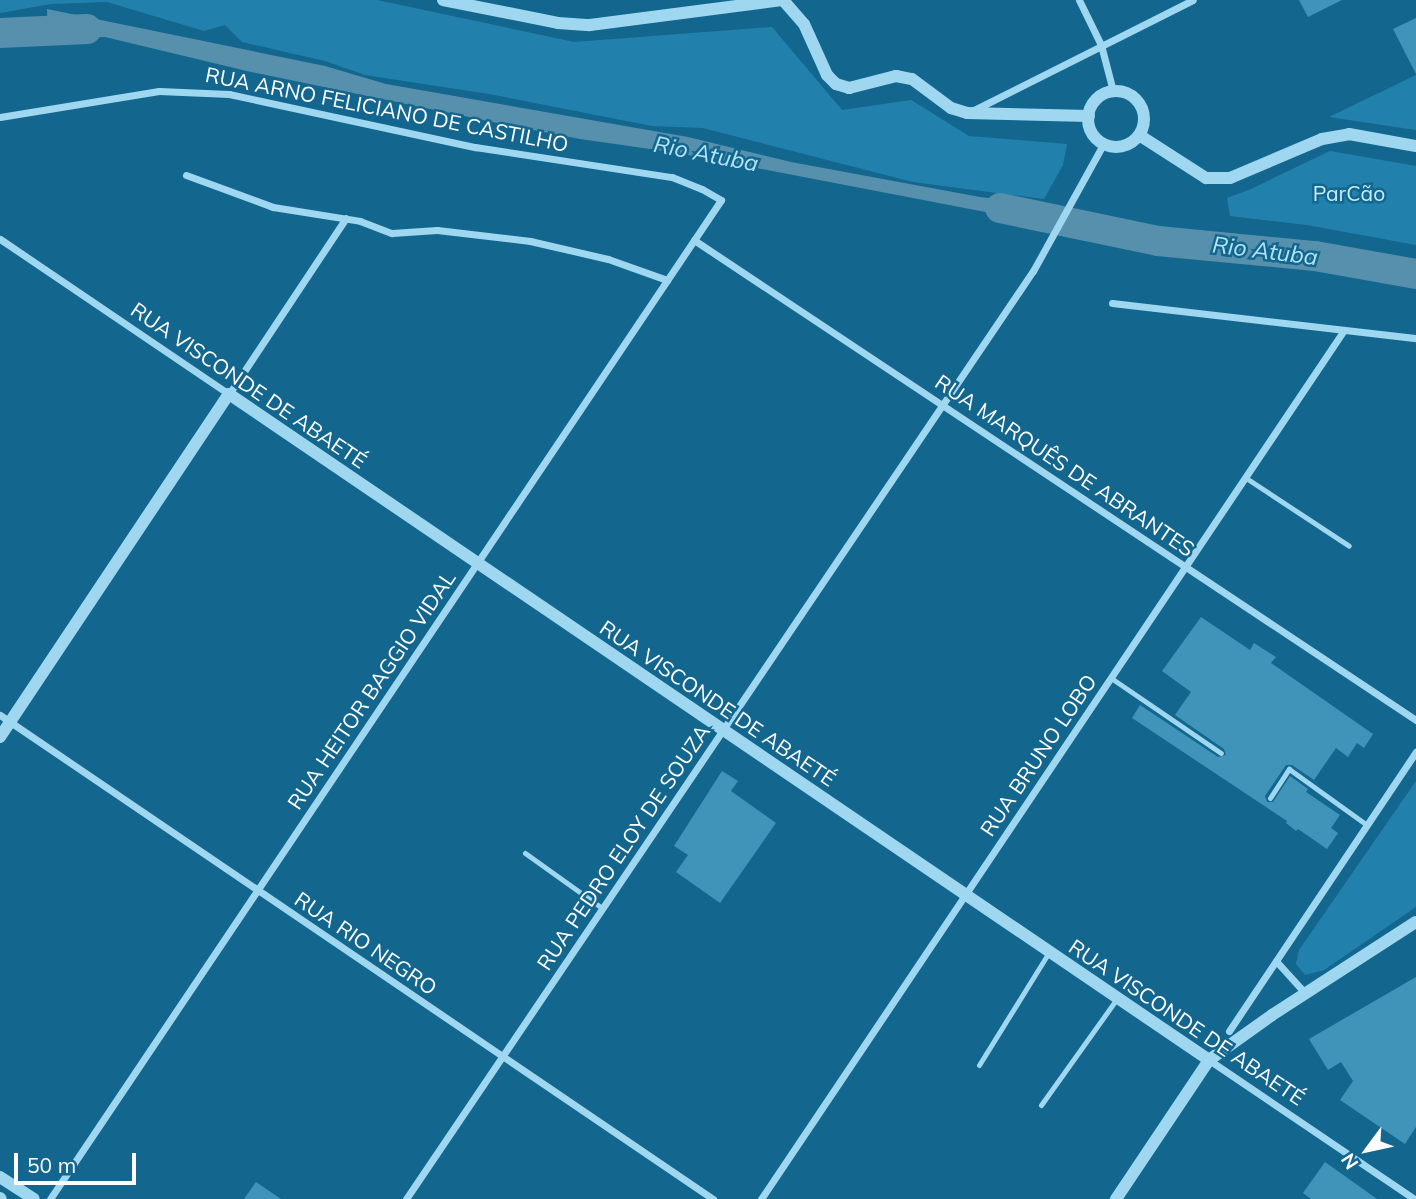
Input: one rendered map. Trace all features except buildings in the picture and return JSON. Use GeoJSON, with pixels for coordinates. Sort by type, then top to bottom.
{"type":"FeatureCollection","features":[{"type":"Feature","properties":{"kind":"street"},"geometry":{"type":"LineString","coordinates":[[443,0],[558,23],[590,25],[783,0],[804,24],[827,75],[836,84],[849,88],[896,76],[912,79],[951,108],[967,113],[1089,116]]}},
{"type":"Feature","properties":{"kind":"street"},"geometry":{"type":"LineString","coordinates":[[1079,0],[1101,45],[1113,91]]}},
{"type":"Feature","properties":{"kind":"street"},"geometry":{"type":"LineString","coordinates":[[967,113],[1193,0]]}},
{"type":"Feature","properties":{"kind":"street","name":"RUA ARNO FELICIANO DE CASTILHO"},"geometry":{"type":"LineString","coordinates":[[0,117],[159,90],[229,94],[475,147],[672,177],[694,185],[721,200]]}},
{"type":"Feature","properties":{"kind":"street"},"geometry":{"type":"LineString","coordinates":[[1113,91],[1122,91],[1138,101],[1144,118],[1139,135],[1119,146],[1104,144],[1092,132],[1089,116],[1097,99],[1113,91]]}},
{"type":"Feature","properties":{"kind":"street"},"geometry":{"type":"LineString","coordinates":[[1139,135],[1206,178],[1230,178],[1322,139],[1349,134],[1416,146]]}},
{"type":"Feature","properties":{"kind":"street","name":"RUA PEDRO ELOY DE SOUZA"},"geometry":{"type":"LineString","coordinates":[[406,1199],[1033,271],[1104,144]]}},
{"type":"Feature","properties":{"kind":"street"},"geometry":{"type":"LineString","coordinates":[[186,175],[274,207],[346,218],[399,234],[437,230],[564,247],[667,280]]}},
{"type":"Feature","properties":{"kind":"street","name":"RUA HEITOR BAGGIO VIDAL"},"geometry":{"type":"LineString","coordinates":[[50,1199],[721,200]]}},
{"type":"Feature","properties":{"kind":"street"},"geometry":{"type":"LineString","coordinates":[[0,737],[5,719],[229,394],[346,218]]}},
{"type":"Feature","properties":{"kind":"street","name":"RUA VISCONDE DE ABAETÉ"},"geometry":{"type":"LineString","coordinates":[[0,239],[1414,1199]]}},
{"type":"Feature","properties":{"kind":"street","name":"RUA MARQUÊS DE ABRANTES"},"geometry":{"type":"LineString","coordinates":[[694,240],[1416,720]]}},
{"type":"Feature","properties":{"kind":"street"},"geometry":{"type":"LineString","coordinates":[[1112,303],[1416,338]]}},
{"type":"Feature","properties":{"kind":"street","name":"RUA BRUNO LOBO"},"geometry":{"type":"LineString","coordinates":[[761,1199],[1344,330]]}},
{"type":"Feature","properties":{"kind":"street","name":"RUA RIO NEGRO"},"geometry":{"type":"LineString","coordinates":[[5,719],[713,1199]]}},
{"type":"Feature","properties":{"kind":"street"},"geometry":{"type":"LineString","coordinates":[[1229,1031],[1416,752]]}},
{"type":"Feature","properties":{"kind":"street"},"geometry":{"type":"LineString","coordinates":[[1116,1199],[1209,1060],[1305,993],[1416,922]]}},
{"type":"Feature","properties":{"kind":"street"},"geometry":{"type":"LineString","coordinates":[[1276,961],[1305,993]]}},
{"type":"Feature","properties":{"kind":"street"},"geometry":{"type":"LineString","coordinates":[[0,1177],[34,1199]]}},
{"type":"Feature","properties":{"kind":"lane"},"geometry":{"type":"LineString","coordinates":[[1246,478],[1349,546]]}},
{"type":"Feature","properties":{"kind":"lane"},"geometry":{"type":"LineString","coordinates":[[1111,678],[1221,753]]}},
{"type":"Feature","properties":{"kind":"lane"},"geometry":{"type":"LineString","coordinates":[[1270,798],[1289,769],[1367,825]]}},
{"type":"Feature","properties":{"kind":"lane"},"geometry":{"type":"LineString","coordinates":[[525,853],[602,908]]}},
{"type":"Feature","properties":{"kind":"lane"},"geometry":{"type":"LineString","coordinates":[[979,1065],[1049,952]]}},
{"type":"Feature","properties":{"kind":"lane"},"geometry":{"type":"LineString","coordinates":[[1041,1105],[1118,998]]}},
{"type":"Feature","properties":{"kind":"green space"},"geometry":{"type":"Polygon","coordinates":[[[0,0],[377,0],[574,42],[772,27],[842,110],[911,100],[969,136],[1067,144],[1063,165],[1044,199],[913,182],[703,128],[652,126],[489,94],[365,75],[325,61],[242,42],[225,25],[204,31],[107,2],[51,4],[0,13],[0,0]]]}},
{"type":"Feature","properties":{"kind":"green space"},"geometry":{"type":"Polygon","coordinates":[[[1416,75],[1416,130],[1329,117],[1416,75]]]}},
{"type":"Feature","properties":{"kind":"green space","name":"ParCão"},"geometry":{"type":"Polygon","coordinates":[[[1330,151],[1416,166],[1416,245],[1307,225],[1230,216],[1227,198],[1330,151]]]}},
{"type":"Feature","properties":{"kind":"green space"},"geometry":{"type":"Polygon","coordinates":[[[1416,781],[1416,907],[1324,970],[1305,975],[1296,964],[1299,950],[1416,781]]]}},
{"type":"Feature","properties":{"kind":"water"},"geometry":{"type":"Polygon","coordinates":[[[47,9],[325,66],[386,84],[688,137],[791,162],[980,197],[1046,205],[1033,221],[678,153],[580,139],[493,122],[251,72],[105,37],[48,38],[47,9]]]}},
{"type":"Feature","properties":{"kind":"waterway","name":"Rio Atuba"},"geometry":{"type":"LineString","coordinates":[[0,33],[87,29]]}},
{"type":"Feature","properties":{"kind":"waterway","name":"Rio Atuba"},"geometry":{"type":"LineString","coordinates":[[1000,208],[1158,241],[1315,256],[1416,274]]}}]}
